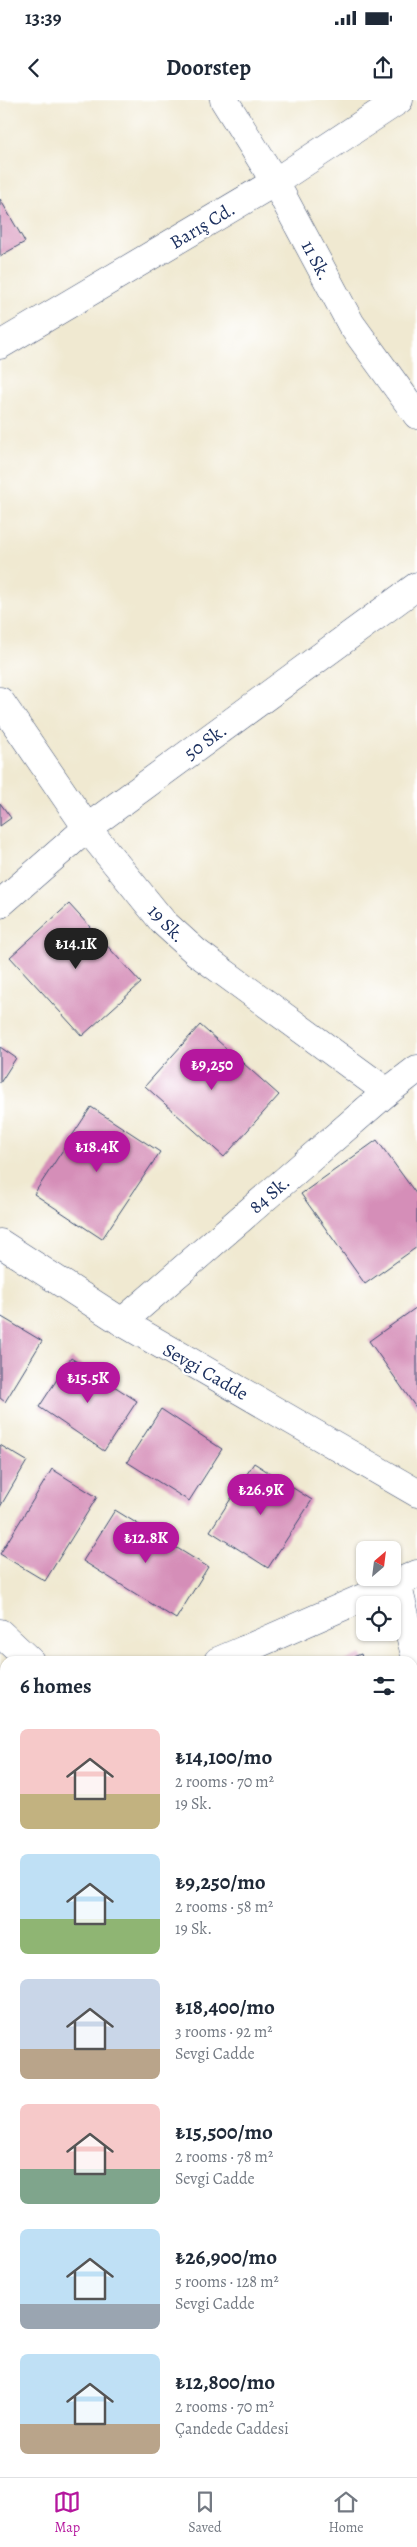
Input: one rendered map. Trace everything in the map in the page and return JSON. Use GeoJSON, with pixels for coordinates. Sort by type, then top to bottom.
{"type":"FeatureCollection","features":[{"type":"Feature","properties":{"kind":"street","name":"11 Sk."},"geometry":{"type":"LineString","coordinates":[[224,100],[275,182],[351,324],[417,415]]}},
{"type":"Feature","properties":{"kind":"street","name":"Barış Cd."},"geometry":{"type":"LineString","coordinates":[[0,345],[275,182],[400,100]]}},
{"type":"Feature","properties":{"kind":"street","name":"50 Sk."},"geometry":{"type":"LineString","coordinates":[[0,904],[87,828],[417,586]]}},
{"type":"Feature","properties":{"kind":"street","name":"19 Sk."},"geometry":{"type":"LineString","coordinates":[[0,701],[87,828],[163,922],[196,952],[387,1092]]}},
{"type":"Feature","properties":{"kind":"street","name":"84 Sk."},"geometry":{"type":"LineString","coordinates":[[122,1322],[387,1092],[417,1069]]}},
{"type":"Feature","properties":{"kind":"street","name":"Sevgi Cadde"},"geometry":{"type":"LineString","coordinates":[[0,1242],[122,1322],[417,1493]]}},
{"type":"Feature","properties":{"kind":"street"},"geometry":{"type":"LineString","coordinates":[[230,1656],[407,1579],[416,1656]]}},
{"type":"Feature","properties":{"kind":"street"},"geometry":{"type":"LineString","coordinates":[[0,1633],[25,1656]]}},
{"type":"Feature","properties":{"kind":"building"},"geometry":{"type":"Polygon","coordinates":[[[0,199],[25,242],[0,256],[0,199]]]}},
{"type":"Feature","properties":{"kind":"building"},"geometry":{"type":"Polygon","coordinates":[[[0,803],[11,818],[0,826],[0,803]]]}},
{"type":"Feature","properties":{"kind":"building"},"geometry":{"type":"Polygon","coordinates":[[[69,904],[141,983],[82,1036],[10,957],[69,904]]]}},
{"type":"Feature","properties":{"kind":"building"},"geometry":{"type":"Polygon","coordinates":[[[200,1025],[279,1095],[224,1157],[145,1086],[200,1025]]]}},
{"type":"Feature","properties":{"kind":"building"},"geometry":{"type":"Polygon","coordinates":[[[0,1047],[16,1058],[0,1083],[0,1047]]]}},
{"type":"Feature","properties":{"kind":"building"},"geometry":{"type":"Polygon","coordinates":[[[91,1107],[160,1152],[102,1239],[34,1194],[91,1107]]]}},
{"type":"Feature","properties":{"kind":"building"},"geometry":{"type":"Polygon","coordinates":[[[377,1140],[417,1195],[417,1247],[365,1284],[301,1194],[377,1140]]]}},
{"type":"Feature","properties":{"kind":"building"},"geometry":{"type":"Polygon","coordinates":[[[417,1307],[417,1409],[369,1341],[417,1307]]]}},
{"type":"Feature","properties":{"kind":"building"},"geometry":{"type":"Polygon","coordinates":[[[0,1316],[42,1341],[5,1402],[0,1398],[0,1316]]]}},
{"type":"Feature","properties":{"kind":"building"},"geometry":{"type":"Polygon","coordinates":[[[71,1358],[137,1401],[104,1451],[39,1407],[71,1358]]]}},
{"type":"Feature","properties":{"kind":"building"},"geometry":{"type":"Polygon","coordinates":[[[161,1409],[222,1449],[189,1501],[127,1462],[161,1409]]]}},
{"type":"Feature","properties":{"kind":"building"},"geometry":{"type":"Polygon","coordinates":[[[0,1445],[27,1461],[0,1507],[0,1445]]]}},
{"type":"Feature","properties":{"kind":"building"},"geometry":{"type":"Polygon","coordinates":[[[254,1463],[312,1500],[268,1568],[210,1531],[254,1463]]]}},
{"type":"Feature","properties":{"kind":"building"},"geometry":{"type":"Polygon","coordinates":[[[52,1469],[97,1497],[45,1581],[0,1554],[52,1469]]]}},
{"type":"Feature","properties":{"kind":"building"},"geometry":{"type":"Polygon","coordinates":[[[115,1510],[208,1567],[176,1619],[83,1561],[115,1510]]]}}]}
